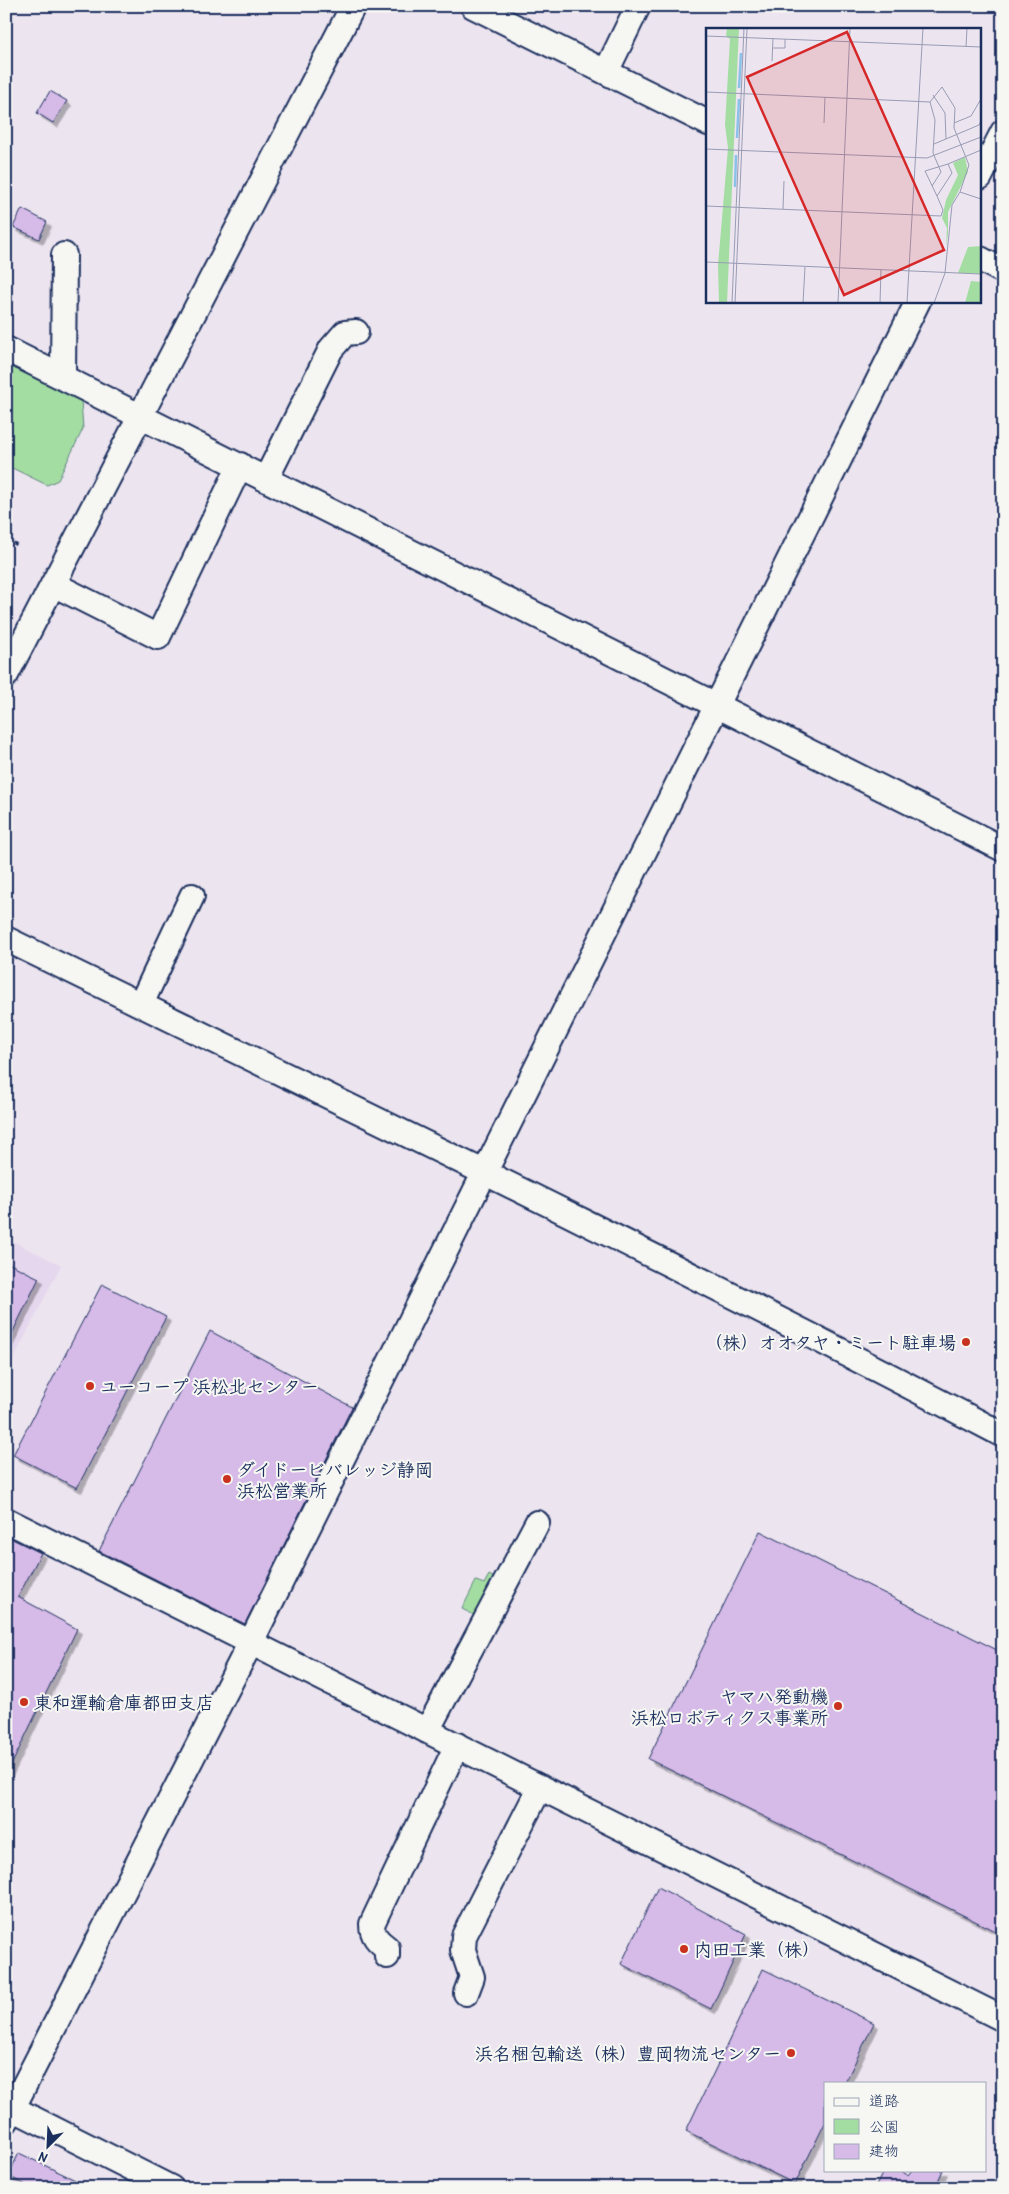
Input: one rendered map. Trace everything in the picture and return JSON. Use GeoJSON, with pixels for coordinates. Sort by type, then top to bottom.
{"type":"FeatureCollection","features":[{"type":"Feature","properties":{"kind":"street"},"geometry":{"type":"LineString","coordinates":[[6,675],[353,6]]}},
{"type":"Feature","properties":{"kind":"street"},"geometry":{"type":"LineString","coordinates":[[473,6],[706,123]]}},
{"type":"Feature","properties":{"kind":"street"},"geometry":{"type":"LineString","coordinates":[[606,72],[638,6]]}},
{"type":"Feature","properties":{"kind":"street"},"geometry":{"type":"LineString","coordinates":[[982,173],[1003,132]]}},
{"type":"Feature","properties":{"kind":"street"},"geometry":{"type":"LineString","coordinates":[[63,377],[64,255]]}},
{"type":"Feature","properties":{"kind":"street"},"geometry":{"type":"LineString","coordinates":[[982,261],[1003,271]]}},
{"type":"Feature","properties":{"kind":"street"},"geometry":{"type":"LineString","coordinates":[[170,2188],[8,2111],[251,1642],[918,302]]}},
{"type":"Feature","properties":{"kind":"street"},"geometry":{"type":"LineString","coordinates":[[266,479],[331,349],[345,333],[356,332]]}},
{"type":"Feature","properties":{"kind":"street"},"geometry":{"type":"LineString","coordinates":[[6,349],[1003,848]]}},
{"type":"Feature","properties":{"kind":"street"},"geometry":{"type":"LineString","coordinates":[[53,584],[158,637],[240,466]]}},
{"type":"Feature","properties":{"kind":"street"},"geometry":{"type":"LineString","coordinates":[[141,1004],[192,896]]}},
{"type":"Feature","properties":{"kind":"street"},"geometry":{"type":"LineString","coordinates":[[6,939],[484,1172],[850,1354],[1003,1435]]}},
{"type":"Feature","properties":{"kind":"street"},"geometry":{"type":"LineString","coordinates":[[6,1520],[1003,2019]]}},
{"type":"Feature","properties":{"kind":"street"},"geometry":{"type":"LineString","coordinates":[[427,1731],[537,1524]]}},
{"type":"Feature","properties":{"kind":"street"},"geometry":{"type":"LineString","coordinates":[[387,1956],[387,1948],[377,1940],[372,1931],[372,1924],[457,1745]]}},
{"type":"Feature","properties":{"kind":"street"},"geometry":{"type":"LineString","coordinates":[[466,1993],[472,1977],[463,1950],[464,1936],[540,1787]]}},
{"type":"Feature","properties":{"kind":"path"},"geometry":{"type":"LineString","coordinates":[[6,539],[19,546]]}},
{"type":"Feature","properties":{"kind":"shaded area"},"geometry":{"type":"Polygon","coordinates":[[[6,1238],[61,1265],[6,1374],[6,1238]]]}},
{"type":"Feature","properties":{"kind":"green space"},"geometry":{"type":"Polygon","coordinates":[[[6,362],[81,400],[83,429],[58,480],[47,485],[6,465],[6,362]]]}},
{"type":"Feature","properties":{"kind":"green space"},"geometry":{"type":"Polygon","coordinates":[[[489,1575],[502,1582],[482,1619],[462,1609],[476,1581],[484,1584],[489,1575]]]}},
{"type":"Feature","properties":{"kind":"building"},"geometry":{"type":"Polygon","coordinates":[[[50,91],[67,101],[53,123],[37,113],[50,91]]]}},
{"type":"Feature","properties":{"kind":"building"},"geometry":{"type":"Polygon","coordinates":[[[22,209],[47,222],[39,239],[13,227],[22,209]]]}},
{"type":"Feature","properties":{"kind":"building"},"geometry":{"type":"Polygon","coordinates":[[[6,1262],[39,1278],[6,1346],[6,1262]]]}},
{"type":"Feature","properties":{"kind":"building","name":"ユーコープ 浜松北センター"},"geometry":{"type":"Polygon","coordinates":[[[102,1284],[166,1317],[77,1488],[13,1455],[102,1284]]]}},
{"type":"Feature","properties":{"kind":"building","name":"ダイドービバレッジ静岡 浜松営業所"},"geometry":{"type":"Polygon","coordinates":[[[210,1331],[352,1407],[245,1624],[99,1551],[210,1331]]]}},
{"type":"Feature","properties":{"kind":"building","name":"ヤマハ発動機 浜松ロボティクス事業所"},"geometry":{"type":"Polygon","coordinates":[[[760,1531],[1003,1653],[1003,1935],[648,1759],[760,1531]]]}},
{"type":"Feature","properties":{"kind":"building","name":"東和運輸倉庫都田支店"},"geometry":{"type":"Polygon","coordinates":[[[6,1536],[41,1553],[18,1597],[77,1629],[6,1776],[6,1536]]]}},
{"type":"Feature","properties":{"kind":"building","name":"内田工業（株）"},"geometry":{"type":"Polygon","coordinates":[[[658,1887],[746,1934],[711,2009],[621,1964],[658,1887]]]}},
{"type":"Feature","properties":{"kind":"building","name":"浜名梱包輸送（株）豊岡物流センター"},"geometry":{"type":"Polygon","coordinates":[[[763,1969],[874,2023],[845,2082],[824,2082],[824,2125],[795,2184],[686,2131],[763,1969]]]}},
{"type":"Feature","properties":{"kind":"building"},"geometry":{"type":"Polygon","coordinates":[[[19,2153],[92,2188],[32,2188],[8,2176],[19,2153]]]}},
{"type":"Feature","properties":{"kind":"building"},"geometry":{"type":"Polygon","coordinates":[[[883,2172],[902,2172],[908,2175],[910,2172],[942,2172],[935,2188],[875,2188],[883,2172]]]}},
{"type":"Feature","properties":{"kind":"place","name":"（株）オオタヤ・ミート駐車場"},"geometry":{"type":"Point","coordinates":[966,1342]}},
{"type":"Feature","properties":{"kind":"place","name":"ユーコープ 浜松北センター"},"geometry":{"type":"Point","coordinates":[90,1386]}},
{"type":"Feature","properties":{"kind":"place","name":"ダイドービバレッジ静岡 浜松営業所"},"geometry":{"type":"Point","coordinates":[227,1479]}},
{"type":"Feature","properties":{"kind":"place","name":"東和運輸倉庫都田支店"},"geometry":{"type":"Point","coordinates":[24,1702]}},
{"type":"Feature","properties":{"kind":"place","name":"ヤマハ発動機 浜松ロボティクス事業所"},"geometry":{"type":"Point","coordinates":[838,1706]}},
{"type":"Feature","properties":{"kind":"place","name":"内田工業（株）"},"geometry":{"type":"Point","coordinates":[684,1949]}},
{"type":"Feature","properties":{"kind":"place","name":"浜名梱包輸送（株）豊岡物流センター"},"geometry":{"type":"Point","coordinates":[791,2053]}}]}
